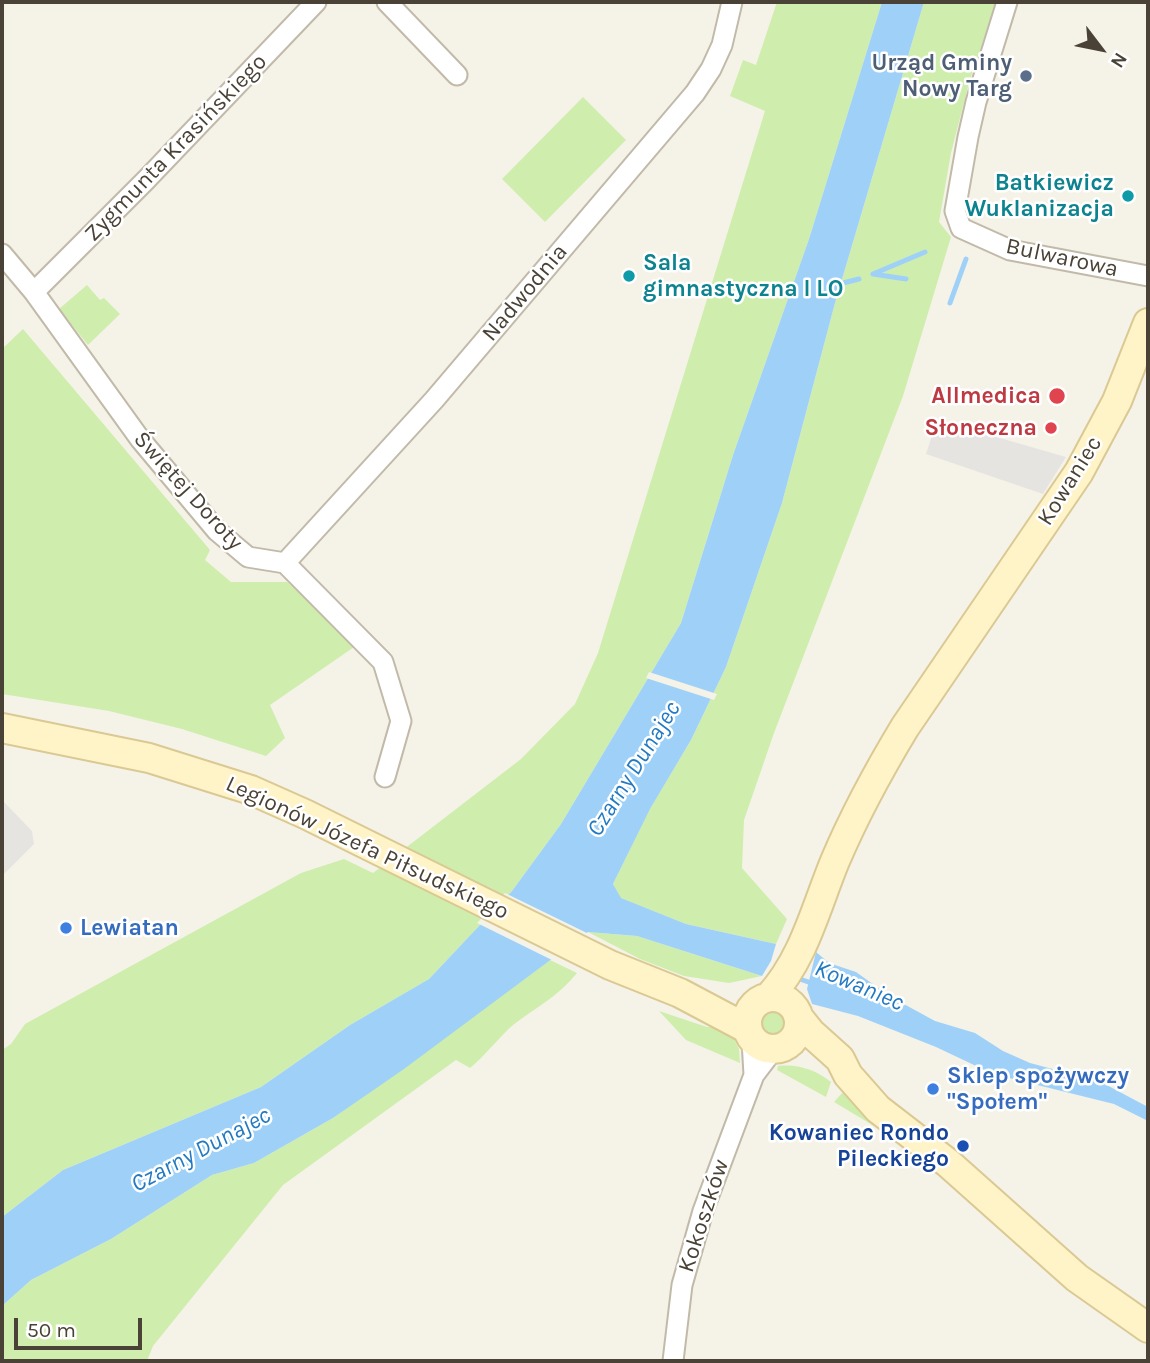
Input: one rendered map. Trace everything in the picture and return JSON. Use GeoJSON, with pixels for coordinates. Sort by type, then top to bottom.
{"type":"FeatureCollection","features":[{"type":"Feature","properties":{"kind":"street","name":"Zygmunta Krasińskiego"},"geometry":{"type":"LineString","coordinates":[[34,292],[146,180],[316,2]]}},
{"type":"Feature","properties":{"kind":"street"},"geometry":{"type":"LineString","coordinates":[[387,2],[457,75]]}},
{"type":"Feature","properties":{"kind":"street","name":"Nadwodnia"},"geometry":{"type":"LineString","coordinates":[[285,563],[434,400],[695,93],[722,46],[732,2]]}},
{"type":"Feature","properties":{"kind":"street","name":"Bulwarowa"},"geometry":{"type":"LineString","coordinates":[[1007,2],[968,137],[955,211],[961,228],[1010,250],[1148,276]]}},
{"type":"Feature","properties":{"kind":"street","name":"Świętej Doroty"},"geometry":{"type":"LineString","coordinates":[[2,254],[34,292],[140,439],[217,531],[248,557],[285,563]]}},
{"type":"Feature","properties":{"kind":"street","name":"Kowaniec"},"geometry":{"type":"LineString","coordinates":[[764,1027],[800,950],[847,835],[882,765],[1079,472],[1117,401],[1148,323]]}},
{"type":"Feature","properties":{"kind":"street"},"geometry":{"type":"LineString","coordinates":[[285,563],[383,662],[401,721],[386,777]]}},
{"type":"Feature","properties":{"kind":"street","name":"Legionów Józefa Piłsudskiego"},"geometry":{"type":"LineString","coordinates":[[2,728],[71,741],[188,769],[251,790],[610,965],[680,993],[706,993],[764,1027]]}},
{"type":"Feature","properties":{"kind":"street","name":"Kowaniec"},"geometry":{"type":"LineString","coordinates":[[797,1014],[800,950]]}},
{"type":"Feature","properties":{"kind":"street"},"geometry":{"type":"LineString","coordinates":[[764,1027],[784,999],[811,1033],[840,1059],[848,1075],[878,1109],[948,1163],[1077,1278],[1148,1328]]}},
{"type":"Feature","properties":{"kind":"street"},"geometry":{"type":"LineString","coordinates":[[764,1027],[796,1036],[799,1028],[797,1014]]}},
{"type":"Feature","properties":{"kind":"street"},"geometry":{"type":"LineString","coordinates":[[764,1027],[848,1075]]}},
{"type":"Feature","properties":{"kind":"street","name":"Kokoszków"},"geometry":{"type":"LineString","coordinates":[[673,1361],[685,1269],[703,1211],[754,1075],[764,1027]]}},
{"type":"Feature","properties":{"kind":"green space"},"geometry":{"type":"Polygon","coordinates":[[[777,2],[882,2],[809,239],[733,455],[681,623],[561,824],[512,891],[429,979],[350,1025],[261,1087],[63,1170],[2,1217],[2,1050],[11,1044],[25,1024],[301,873],[344,859],[373,873],[521,759],[575,704],[598,653],[765,111],[730,96],[743,60],[756,65],[777,2]]]}},
{"type":"Feature","properties":{"kind":"green space"},"geometry":{"type":"Polygon","coordinates":[[[924,2],[996,2],[969,83],[951,153],[939,222],[951,237],[903,396],[774,733],[744,820],[742,868],[787,919],[776,944],[686,924],[620,898],[613,884],[648,812],[691,740],[726,667],[782,503],[835,303],[924,2]]]}},
{"type":"Feature","properties":{"kind":"green space"},"geometry":{"type":"Polygon","coordinates":[[[583,97],[626,140],[545,222],[502,179],[583,97]]]}},
{"type":"Feature","properties":{"kind":"green space"},"geometry":{"type":"Polygon","coordinates":[[[87,285],[100,300],[104,298],[120,314],[88,345],[59,309],[87,285]]]}},
{"type":"Feature","properties":{"kind":"green space"},"geometry":{"type":"Polygon","coordinates":[[[23,329],[210,550],[205,560],[231,582],[287,582],[357,645],[270,705],[285,738],[266,756],[182,729],[109,711],[2,694],[2,349],[23,329]]]}},
{"type":"Feature","properties":{"kind":"green space"},"geometry":{"type":"Polygon","coordinates":[[[588,932],[637,936],[762,976],[729,983],[684,976],[640,959],[588,932]]]}},
{"type":"Feature","properties":{"kind":"green space"},"geometry":{"type":"Polygon","coordinates":[[[550,960],[577,973],[555,995],[513,1025],[470,1068],[456,1060],[283,1185],[153,1346],[147,1361],[2,1361],[2,1306],[31,1280],[111,1239],[212,1175],[254,1163],[333,1118],[550,960]]]}},
{"type":"Feature","properties":{"kind":"green space"},"geometry":{"type":"Polygon","coordinates":[[[774,1010],[784,1014],[788,1024],[784,1034],[774,1038],[764,1034],[760,1024],[764,1014],[774,1010]]]}},
{"type":"Feature","properties":{"kind":"green space"},"geometry":{"type":"Polygon","coordinates":[[[659,1011],[707,1027],[717,1027],[733,1037],[739,1049],[740,1063],[686,1040],[659,1011]]]}},
{"type":"Feature","properties":{"kind":"green space"},"geometry":{"type":"Polygon","coordinates":[[[778,1066],[800,1067],[825,1078],[831,1082],[826,1097],[777,1070],[778,1066]]]}},
{"type":"Feature","properties":{"kind":"green space"},"geometry":{"type":"Polygon","coordinates":[[[843,1092],[874,1126],[834,1102],[843,1092]]]}},
{"type":"Feature","properties":{"kind":"shaded area"},"geometry":{"type":"Polygon","coordinates":[[[937,420],[1066,457],[1043,494],[926,454],[937,420]]]}},
{"type":"Feature","properties":{"kind":"shaded area"},"geometry":{"type":"Polygon","coordinates":[[[2,800],[32,831],[34,844],[2,876],[2,800]]]}},
{"type":"Feature","properties":{"kind":"water","name":"Czarny Dunajec"},"geometry":{"type":"Polygon","coordinates":[[[882,2],[924,2],[835,303],[782,503],[726,667],[691,740],[650,809],[613,884],[621,898],[686,924],[776,944],[771,961],[762,976],[637,936],[588,932],[404,1069],[333,1118],[254,1163],[212,1175],[111,1239],[31,1280],[2,1306],[2,1217],[63,1170],[261,1087],[350,1025],[429,979],[512,891],[561,824],[681,623],[733,455],[809,239],[882,2]]]}},
{"type":"Feature","properties":{"kind":"water"},"geometry":{"type":"Polygon","coordinates":[[[816,952],[829,963],[856,972],[891,997],[935,1021],[975,1033],[1003,1051],[1030,1063],[1101,1082],[1148,1107],[1148,1121],[1114,1104],[993,1074],[936,1047],[858,1016],[812,1004],[807,989],[816,952]]]}},
{"type":"Feature","properties":{"kind":"pier"},"geometry":{"type":"Polygon","coordinates":[[[649,672],[717,694],[714,700],[646,678],[649,672]]]}},
{"type":"Feature","properties":{"kind":"pier"},"geometry":{"type":"Polygon","coordinates":[[[505,893],[591,935],[554,961],[477,923],[505,893]]]}},
{"type":"Feature","properties":{"kind":"waterway"},"geometry":{"type":"LineString","coordinates":[[873,274],[925,252]]}},
{"type":"Feature","properties":{"kind":"waterway"},"geometry":{"type":"LineString","coordinates":[[950,303],[966,259]]}},
{"type":"Feature","properties":{"kind":"waterway"},"geometry":{"type":"LineString","coordinates":[[873,274],[906,279]]}},
{"type":"Feature","properties":{"kind":"waterway"},"geometry":{"type":"LineString","coordinates":[[835,285],[859,279]]}},
{"type":"Feature","properties":{"kind":"waterway","name":"Kowaniec"},"geometry":{"type":"LineString","coordinates":[[794,977],[814,984]]}},
{"type":"Feature","properties":{"kind":"place","name":"Urząd Gminy Nowy Targ"},"geometry":{"type":"Point","coordinates":[1026,76]}},
{"type":"Feature","properties":{"kind":"place","name":"Batkiewicz Wuklanizacja"},"geometry":{"type":"Point","coordinates":[1128,196]}},
{"type":"Feature","properties":{"kind":"place","name":"Sala gimnastyczna I LO"},"geometry":{"type":"Point","coordinates":[629,276]}},
{"type":"Feature","properties":{"kind":"place","name":"Allmedica"},"geometry":{"type":"Point","coordinates":[1057,396]}},
{"type":"Feature","properties":{"kind":"place","name":"Słoneczna"},"geometry":{"type":"Point","coordinates":[1051,428]}},
{"type":"Feature","properties":{"kind":"place","name":"Lewiatan"},"geometry":{"type":"Point","coordinates":[66,928]}},
{"type":"Feature","properties":{"kind":"place","name":"Sklep spożywczy \"Społem\""},"geometry":{"type":"Point","coordinates":[933,1089]}},
{"type":"Feature","properties":{"kind":"place","name":"Kowaniec Rondo Pileckiego"},"geometry":{"type":"Point","coordinates":[963,1146]}}]}
